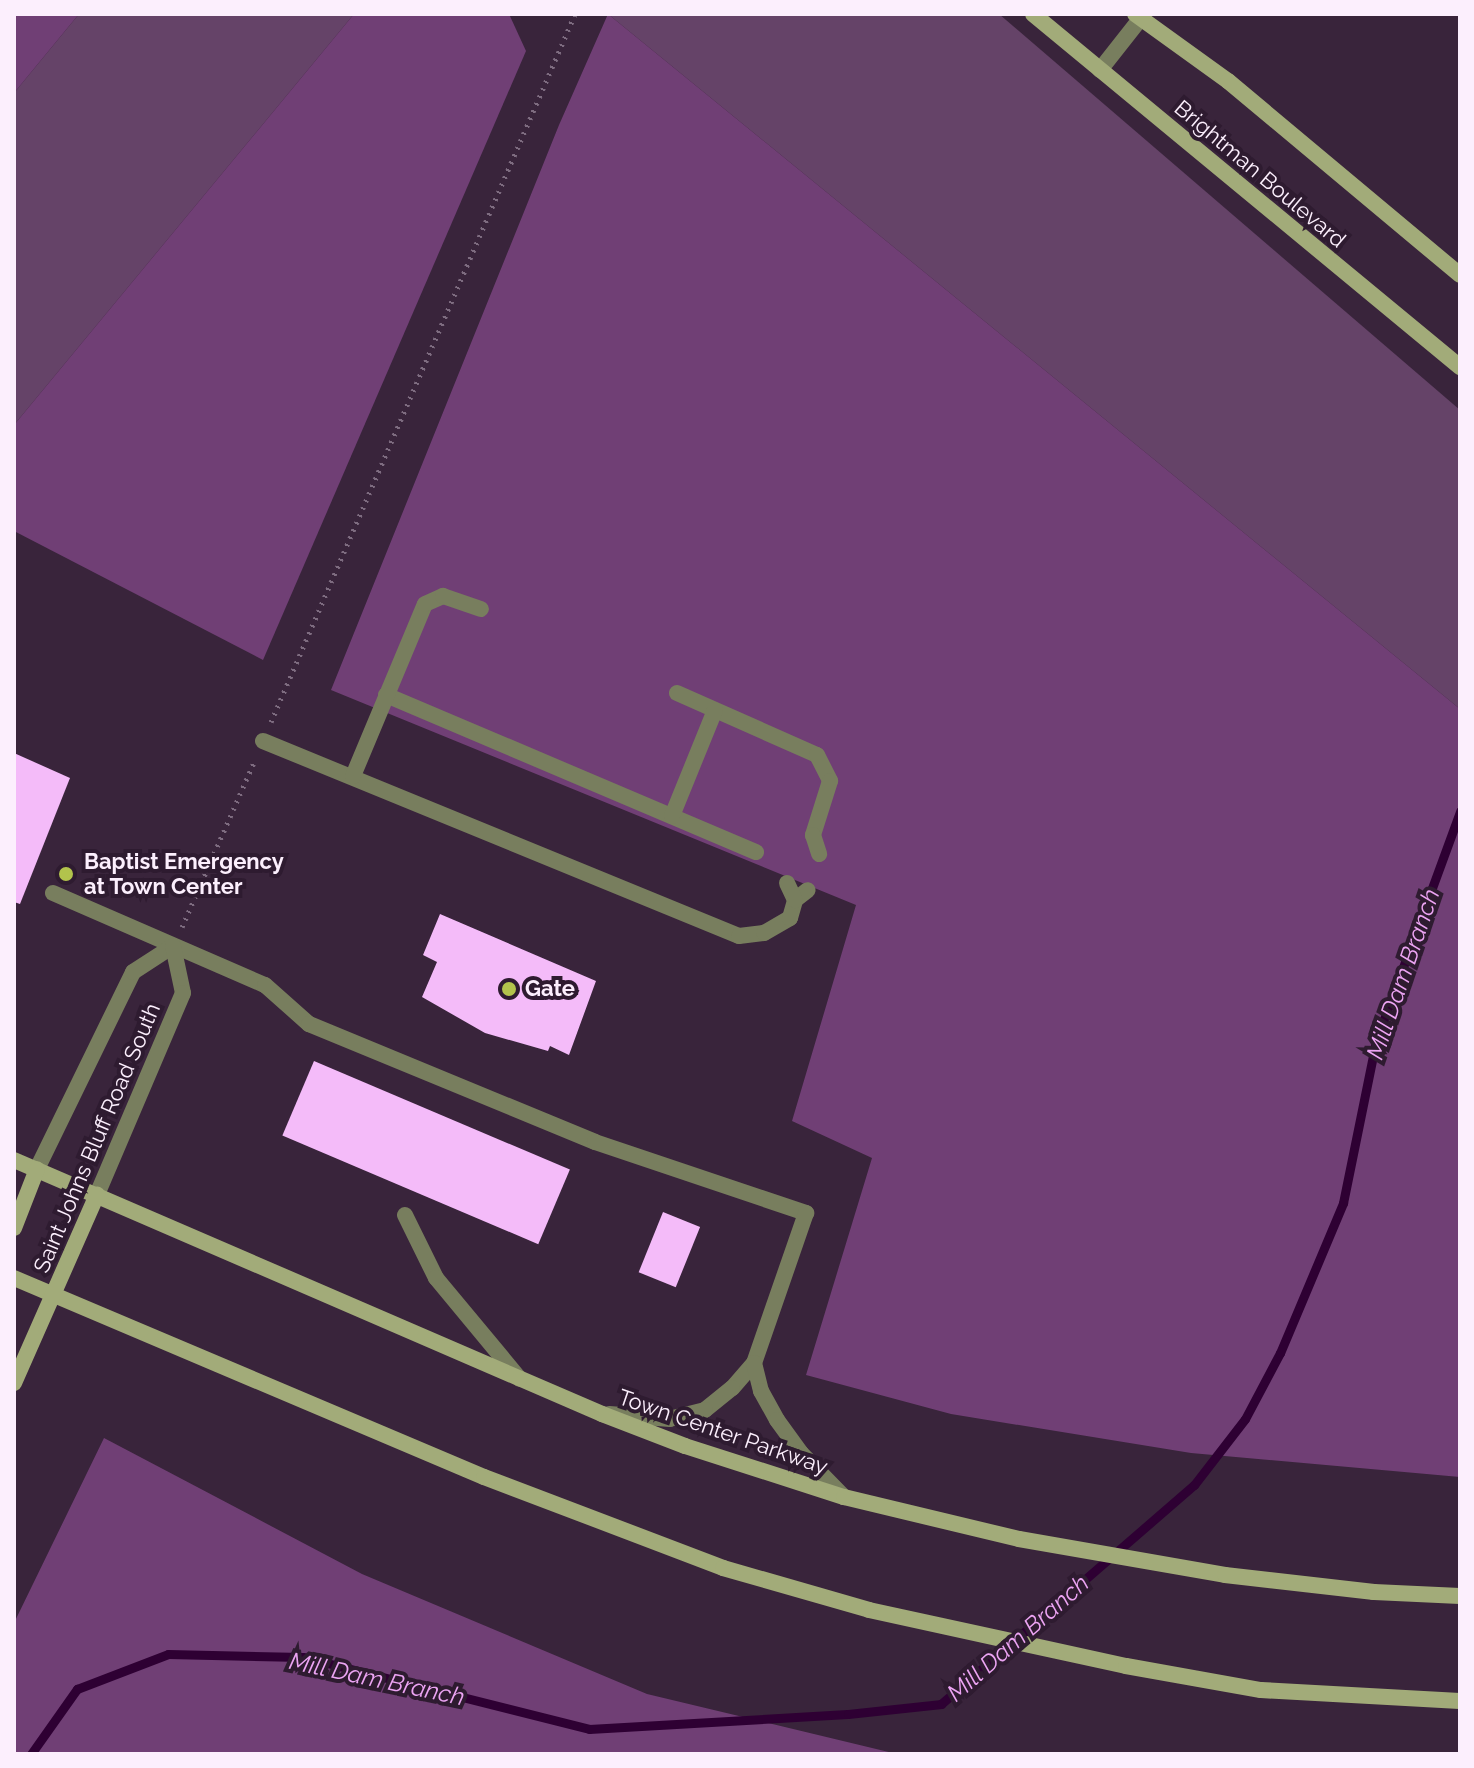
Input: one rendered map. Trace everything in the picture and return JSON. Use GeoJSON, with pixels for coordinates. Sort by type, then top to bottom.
{"type":"FeatureCollection","features":[{"type":"Feature","properties":{"kind":"main road","name":"Brightman Boulevard"},"geometry":{"type":"LineString","coordinates":[[1033,14],[1460,367]]}},
{"type":"Feature","properties":{"kind":"main road"},"geometry":{"type":"LineString","coordinates":[[1140,15],[1228,81],[1460,275]]}},
{"type":"Feature","properties":{"kind":"main road","name":"Town Center Parkway"},"geometry":{"type":"LineString","coordinates":[[14,1160],[602,1414],[685,1446],[844,1497],[1019,1539],[1225,1575],[1374,1592],[1460,1596]]}},
{"type":"Feature","properties":{"kind":"main road","name":"Saint Johns Bluff Road South"},"geometry":{"type":"LineString","coordinates":[[14,1228],[37,1169]]}},
{"type":"Feature","properties":{"kind":"main road","name":"Saint Johns Bluff Road South"},"geometry":{"type":"LineString","coordinates":[[14,1383],[97,1195]]}},
{"type":"Feature","properties":{"kind":"main road"},"geometry":{"type":"LineString","coordinates":[[14,1278],[499,1483],[723,1568],[869,1610],[1126,1666],[1261,1690],[1460,1701]]}},
{"type":"Feature","properties":{"kind":"street"},"geometry":{"type":"LineString","coordinates":[[1100,70],[1140,15]]}},
{"type":"Feature","properties":{"kind":"street"},"geometry":{"type":"LineString","coordinates":[[353,776],[425,604],[443,596],[481,609]]}},
{"type":"Feature","properties":{"kind":"street"},"geometry":{"type":"LineString","coordinates":[[677,693],[817,755],[830,781],[813,835],[819,854]]}},
{"type":"Feature","properties":{"kind":"street"},"geometry":{"type":"LineString","coordinates":[[386,695],[756,852]]}},
{"type":"Feature","properties":{"kind":"street"},"geometry":{"type":"LineString","coordinates":[[672,816],[715,710]]}},
{"type":"Feature","properties":{"kind":"street"},"geometry":{"type":"LineString","coordinates":[[263,741],[739,936],[764,933],[790,918],[802,895],[787,883]]}},
{"type":"Feature","properties":{"kind":"street"},"geometry":{"type":"LineString","coordinates":[[797,845],[813,835]]}},
{"type":"Feature","properties":{"kind":"street"},"geometry":{"type":"LineString","coordinates":[[53,893],[265,985],[309,1024],[323,1030],[595,1142],[806,1213],[754,1363],[732,1388],[705,1410],[670,1419],[602,1414]]}},
{"type":"Feature","properties":{"kind":"street","name":"Saint Johns Bluff Road South"},"geometry":{"type":"LineString","coordinates":[[37,1169],[133,972],[173,946],[183,993],[97,1195]]}},
{"type":"Feature","properties":{"kind":"street"},"geometry":{"type":"LineString","coordinates":[[405,1215],[436,1278],[520,1379]]}},
{"type":"Feature","properties":{"kind":"street"},"geometry":{"type":"LineString","coordinates":[[754,1363],[761,1391],[777,1420],[801,1453],[844,1497]]}},
{"type":"Feature","properties":{"kind":"path"},"geometry":{"type":"LineString","coordinates":[[173,946],[575,14]]}},
{"type":"Feature","properties":{"kind":"shaded area"},"geometry":{"type":"Polygon","coordinates":[[[14,14],[79,14],[14,93],[14,14]]]}},
{"type":"Feature","properties":{"kind":"shaded area"},"geometry":{"type":"Polygon","coordinates":[[[79,14],[354,14],[14,425],[14,93],[79,14]]]}},
{"type":"Feature","properties":{"kind":"shaded area"},"geometry":{"type":"Polygon","coordinates":[[[354,14],[509,14],[526,51],[263,660],[14,531],[14,425],[354,14]]]}},
{"type":"Feature","properties":{"kind":"shaded area"},"geometry":{"type":"Polygon","coordinates":[[[608,14],[999,14],[1460,410],[1460,709],[608,14]]]}},
{"type":"Feature","properties":{"kind":"shaded area"},"geometry":{"type":"Polygon","coordinates":[[[608,14],[1460,709],[1460,1477],[1191,1453],[951,1414],[806,1375],[872,1158],[792,1121],[856,905],[331,690],[559,125],[608,14]]]}},
{"type":"Feature","properties":{"kind":"shaded area"},"geometry":{"type":"Polygon","coordinates":[[[104,1438],[362,1574],[647,1694],[897,1754],[14,1754],[14,1623],[104,1438]]]}},
{"type":"Feature","properties":{"kind":"building"},"geometry":{"type":"Polygon","coordinates":[[[14,753],[70,778],[20,904],[14,902],[14,753]]]}},
{"type":"Feature","properties":{"kind":"building","name":"Gate"},"geometry":{"type":"Polygon","coordinates":[[[440,914],[596,981],[569,1055],[550,1046],[548,1051],[485,1033],[422,997],[437,962],[423,955],[440,914]]]}},
{"type":"Feature","properties":{"kind":"building"},"geometry":{"type":"Polygon","coordinates":[[[314,1061],[570,1170],[538,1244],[282,1136],[314,1061]]]}},
{"type":"Feature","properties":{"kind":"building"},"geometry":{"type":"Polygon","coordinates":[[[663,1212],[700,1227],[676,1287],[639,1272],[663,1212]]]}},
{"type":"Feature","properties":{"kind":"waterway","name":"Mill Dam Branch"},"geometry":{"type":"LineString","coordinates":[[31,1754],[77,1689],[168,1654],[303,1657],[589,1729],[848,1714],[941,1704],[1194,1485],[1245,1419],[1280,1353],[1343,1203],[1376,1041],[1460,811]]}},
{"type":"Feature","properties":{"kind":"place","name":"Baptist Emergency at Town Center"},"geometry":{"type":"Point","coordinates":[66,874]}},
{"type":"Feature","properties":{"kind":"place","name":"Gate"},"geometry":{"type":"Point","coordinates":[509,989]}}]}
